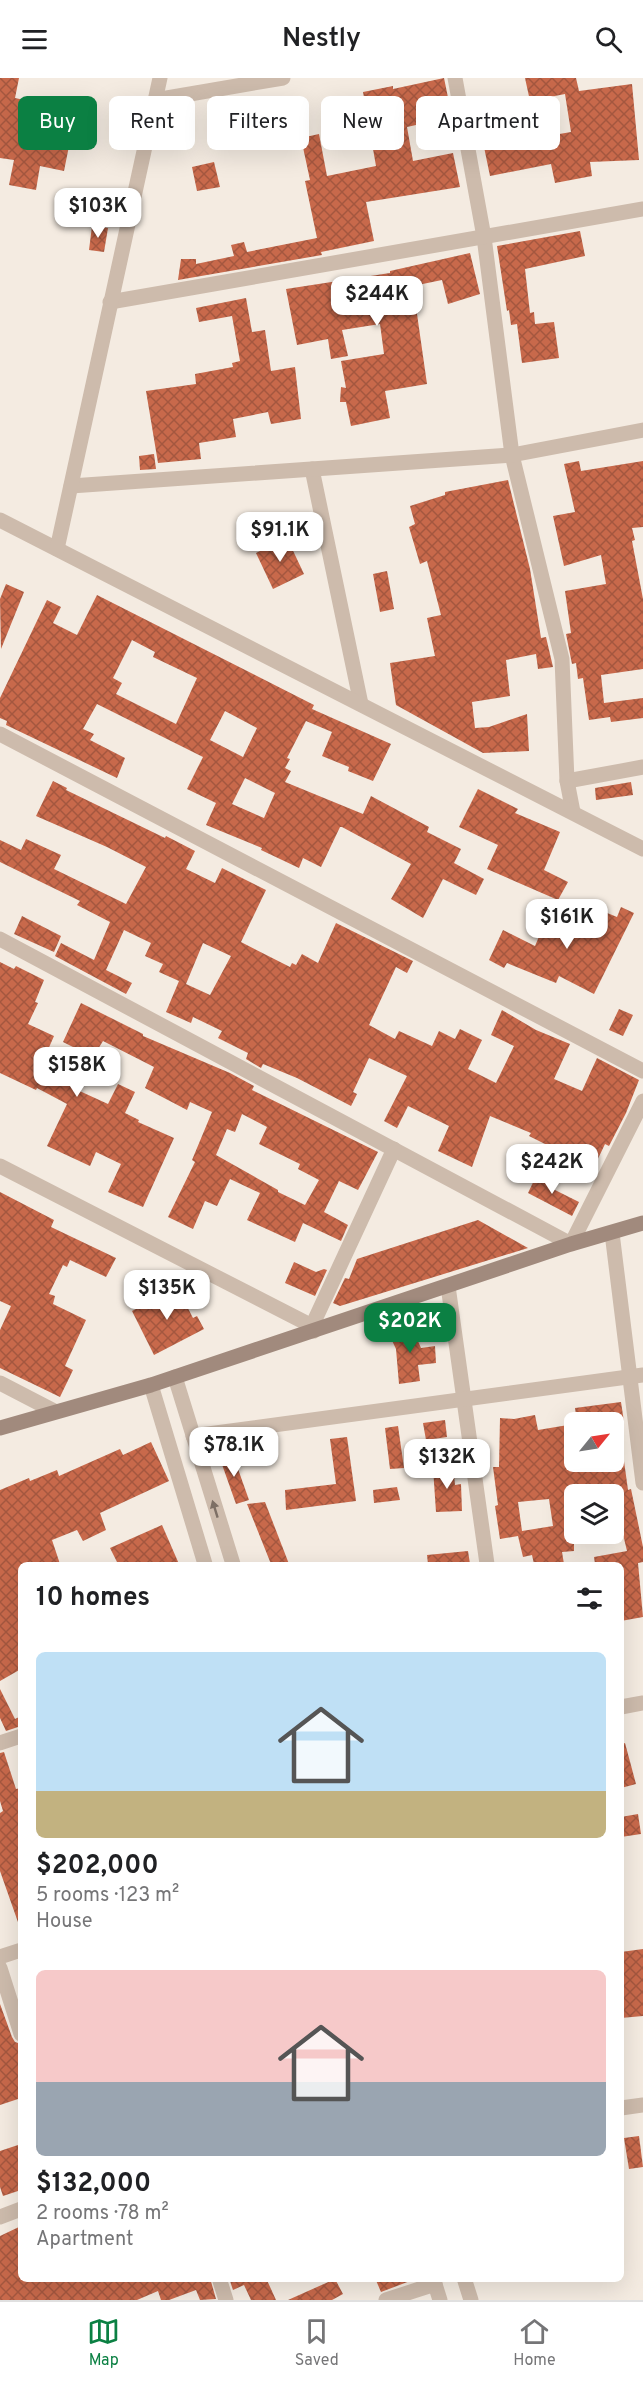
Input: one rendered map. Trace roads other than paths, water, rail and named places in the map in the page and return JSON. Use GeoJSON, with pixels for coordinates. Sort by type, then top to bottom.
{"type":"FeatureCollection","features":[{"type":"Feature","properties":{"kind":"main road"},"geometry":{"type":"LineString","coordinates":[[0,1428],[151,1385],[313,1328],[448,1286],[571,1244],[643,1223]]}},
{"type":"Feature","properties":{"kind":"street"},"geometry":{"type":"LineString","coordinates":[[156,96],[160,78]]}},
{"type":"Feature","properties":{"kind":"street"},"geometry":{"type":"LineString","coordinates":[[178,96],[283,78]]}},
{"type":"Feature","properties":{"kind":"street"},"geometry":{"type":"LineString","coordinates":[[455,78],[484,237],[512,455],[562,659],[567,781],[573,812]]}},
{"type":"Feature","properties":{"kind":"street"},"geometry":{"type":"LineString","coordinates":[[57,549],[144,150]]}},
{"type":"Feature","properties":{"kind":"street"},"geometry":{"type":"LineString","coordinates":[[110,302],[643,209]]}},
{"type":"Feature","properties":{"kind":"street"},"geometry":{"type":"LineString","coordinates":[[71,486],[512,455],[643,430]]}},
{"type":"Feature","properties":{"kind":"street"},"geometry":{"type":"LineString","coordinates":[[312,469],[361,704]]}},
{"type":"Feature","properties":{"kind":"street"},"geometry":{"type":"LineString","coordinates":[[0,520],[643,849]]}},
{"type":"Feature","properties":{"kind":"street"},"geometry":{"type":"LineString","coordinates":[[0,734],[643,1071]]}},
{"type":"Feature","properties":{"kind":"street"},"geometry":{"type":"LineString","coordinates":[[567,781],[643,767]]}},
{"type":"Feature","properties":{"kind":"street"},"geometry":{"type":"LineString","coordinates":[[0,939],[571,1244],[643,1101]]}},
{"type":"Feature","properties":{"kind":"street"},"geometry":{"type":"LineString","coordinates":[[0,1166],[313,1328],[394,1149]]}},
{"type":"Feature","properties":{"kind":"street"},"geometry":{"type":"LineString","coordinates":[[612,1233],[637,1376],[643,1483]]}},
{"type":"Feature","properties":{"kind":"street"},"geometry":{"type":"LineString","coordinates":[[448,1286],[487,1562]]}},
{"type":"Feature","properties":{"kind":"street"},"geometry":{"type":"LineString","coordinates":[[193,1436],[637,1376]]}},
{"type":"Feature","properties":{"kind":"street"},"geometry":{"type":"LineString","coordinates":[[175,1377],[231,1562]]}},
{"type":"Feature","properties":{"kind":"street"},"geometry":{"type":"LineString","coordinates":[[0,1383],[54,1412]]}},
{"type":"Feature","properties":{"kind":"street"},"geometry":{"type":"LineString","coordinates":[[151,1385],[204,1562]]}},
{"type":"Feature","properties":{"kind":"street"},"geometry":{"type":"LineString","coordinates":[[624,1707],[643,1704]]}},
{"type":"Feature","properties":{"kind":"street"},"geometry":{"type":"LineString","coordinates":[[0,1743],[18,1737]]}},
{"type":"Feature","properties":{"kind":"street"},"geometry":{"type":"LineString","coordinates":[[0,1957],[18,1951]]}},
{"type":"Feature","properties":{"kind":"street"},"geometry":{"type":"LineString","coordinates":[[0,1968],[18,2025]]}},
{"type":"Feature","properties":{"kind":"street"},"geometry":{"type":"LineString","coordinates":[[624,2108],[643,2105]]}},
{"type":"Feature","properties":{"kind":"street"},"geometry":{"type":"LineString","coordinates":[[0,2217],[18,2210]]}},
{"type":"Feature","properties":{"kind":"street"},"geometry":{"type":"LineString","coordinates":[[220,2282],[226,2300]]}},
{"type":"Feature","properties":{"kind":"street"},"geometry":{"type":"LineString","coordinates":[[386,2300],[431,2282]]}},
{"type":"Feature","properties":{"kind":"street"},"geometry":{"type":"LineString","coordinates":[[434,2282],[440,2300]]}},
{"type":"Feature","properties":{"kind":"street"},"geometry":{"type":"LineString","coordinates":[[465,2282],[471,2300]]}}]}
